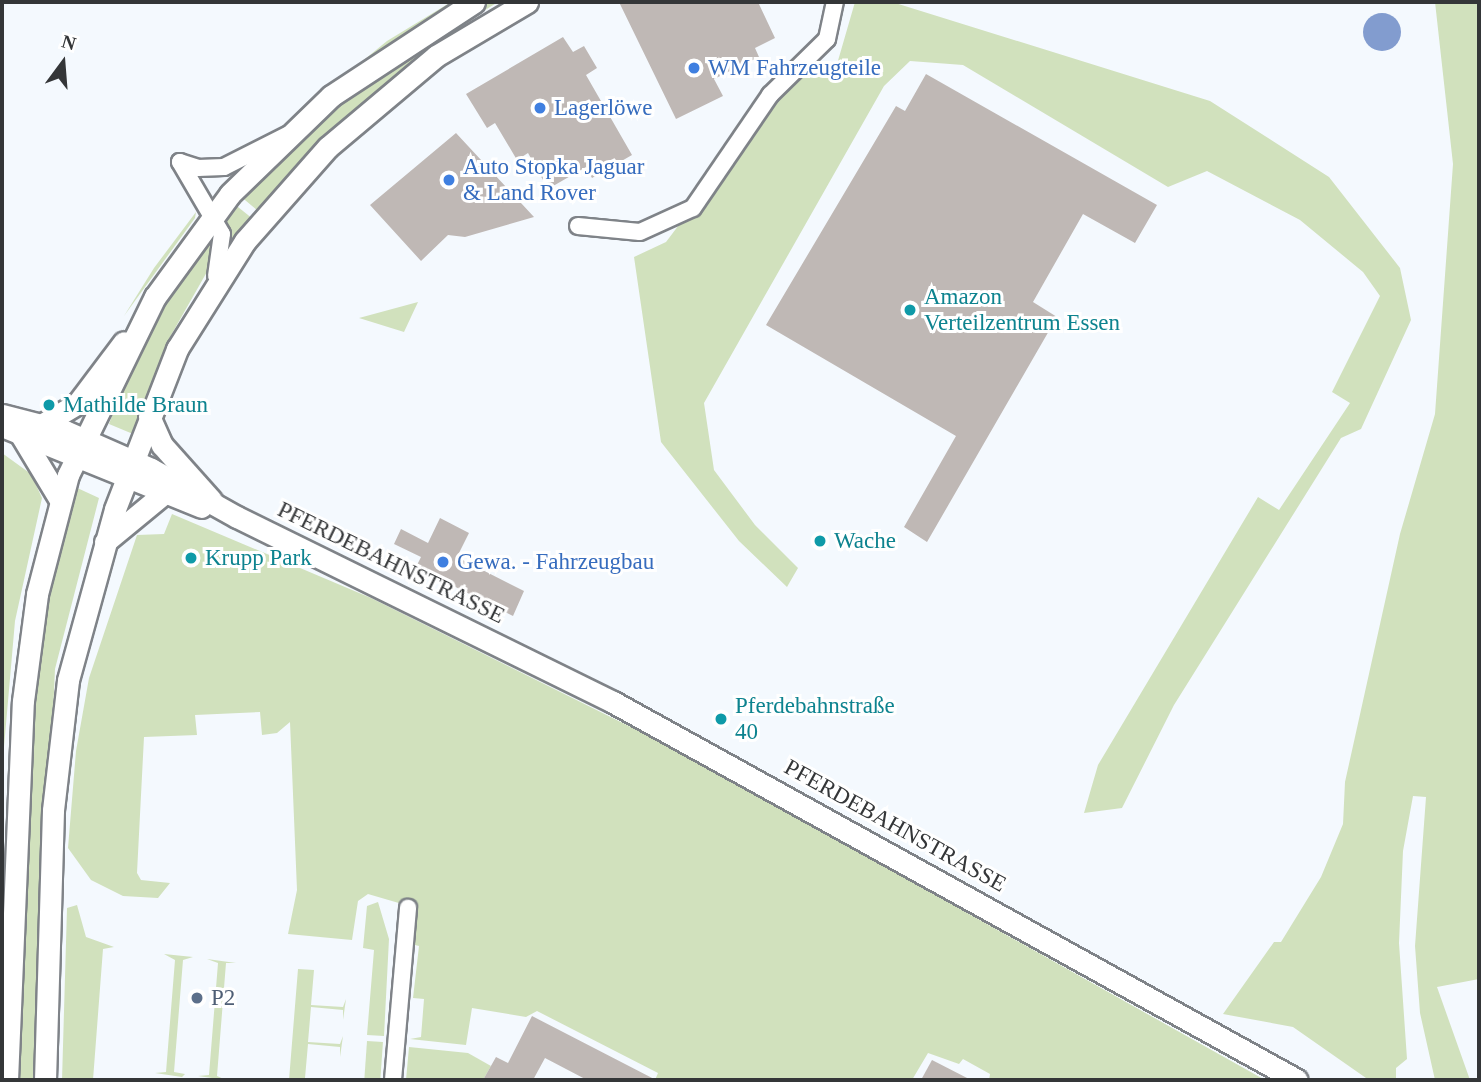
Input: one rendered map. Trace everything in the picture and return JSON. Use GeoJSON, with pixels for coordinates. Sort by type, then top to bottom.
{"type":"FeatureCollection","features":[{"type":"Feature","properties":{"kind":"main road"},"geometry":{"type":"LineString","coordinates":[[7,1080],[23,701],[37,594],[60,499],[80,449],[155,297],[212,216],[291,132],[382,58],[474,2]]}},
{"type":"Feature","properties":{"kind":"main road"},"geometry":{"type":"LineString","coordinates":[[45,1080],[56,764],[71,668],[104,544],[149,416],[205,300],[268,212],[341,134],[436,55],[527,2]]}},
{"type":"Feature","properties":{"kind":"main road"},"geometry":{"type":"LineString","coordinates":[[43,424],[84,397],[108,358],[140,325]]}},
{"type":"Feature","properties":{"kind":"main road","name":"PFERDEBAHNSTRASSE"},"geometry":{"type":"LineString","coordinates":[[2,415],[43,424],[80,449]]}},
{"type":"Feature","properties":{"kind":"main road","name":"PFERDEBAHNSTRASSE"},"geometry":{"type":"LineString","coordinates":[[149,416],[162,445],[214,504]]}},
{"type":"Feature","properties":{"kind":"main road","name":"PFERDEBAHNSTRASSE"},"geometry":{"type":"LineString","coordinates":[[11,431],[80,449],[214,504],[613,702],[1297,1080]]}},
{"type":"Feature","properties":{"kind":"main road","name":"PFERDEBAHNSTRASSE"},"geometry":{"type":"LineString","coordinates":[[11,431],[60,499]]}},
{"type":"Feature","properties":{"kind":"main road","name":"PFERDEBAHNSTRASSE"},"geometry":{"type":"LineString","coordinates":[[129,471],[162,495],[236,517]]}},
{"type":"Feature","properties":{"kind":"main road"},"geometry":{"type":"LineString","coordinates":[[104,544],[162,495]]}},
{"type":"Feature","properties":{"kind":"street"},"geometry":{"type":"LineString","coordinates":[[578,226],[640,232],[693,208],[772,92],[827,39],[835,2]]}},
{"type":"Feature","properties":{"kind":"street"},"geometry":{"type":"LineString","coordinates":[[205,300],[223,250],[212,216],[180,162],[207,169],[231,166],[291,132]]}},
{"type":"Feature","properties":{"kind":"street"},"geometry":{"type":"LineString","coordinates":[[393,1080],[408,908]]}},
{"type":"Feature","properties":{"kind":"green space"},"geometry":{"type":"Polygon","coordinates":[[[451,2],[458,2],[348,73],[387,41],[451,2]]]}},
{"type":"Feature","properties":{"kind":"green space"},"geometry":{"type":"Polygon","coordinates":[[[489,2],[498,2],[429,45],[258,211],[239,195],[332,105],[436,31],[489,2]]]}},
{"type":"Feature","properties":{"kind":"green space"},"geometry":{"type":"Polygon","coordinates":[[[855,2],[892,2],[1210,101],[1329,177],[1400,268],[1411,320],[1361,429],[1341,438],[1174,705],[1122,808],[1084,813],[1098,765],[1258,497],[1279,510],[1350,403],[1332,392],[1380,296],[1363,272],[1300,220],[1207,171],[1168,187],[963,65],[910,61],[884,86],[704,403],[714,470],[755,525],[798,568],[787,587],[739,541],[661,442],[634,257],[666,242],[783,87],[812,60],[835,71],[855,2]]]}},
{"type":"Feature","properties":{"kind":"green space"},"geometry":{"type":"Polygon","coordinates":[[[1435,2],[1479,2],[1479,979],[1437,987],[1470,1080],[1435,1080],[1420,1013],[1415,946],[1426,797],[1413,796],[1403,851],[1399,943],[1407,1059],[1396,1068],[1396,1080],[1382,1080],[1366,1078],[1293,1027],[1223,1014],[1274,942],[1281,942],[1321,877],[1343,824],[1345,782],[1400,534],[1435,414],[1453,164],[1435,2]]]}},
{"type":"Feature","properties":{"kind":"green space"},"geometry":{"type":"Polygon","coordinates":[[[233,203],[253,219],[228,248],[221,216],[233,203]]]}},
{"type":"Feature","properties":{"kind":"green space"},"geometry":{"type":"Polygon","coordinates":[[[196,212],[195,218],[124,316],[154,268],[196,212]]]}},
{"type":"Feature","properties":{"kind":"green space"},"geometry":{"type":"Polygon","coordinates":[[[211,231],[216,236],[212,263],[170,337],[136,429],[133,434],[109,424],[132,363],[177,275],[211,231]]]}},
{"type":"Feature","properties":{"kind":"green space"},"geometry":{"type":"Polygon","coordinates":[[[418,302],[404,332],[359,318],[418,302]]]}},
{"type":"Feature","properties":{"kind":"green space"},"geometry":{"type":"Polygon","coordinates":[[[2,453],[31,474],[42,498],[15,621],[2,770],[2,453]]]}},
{"type":"Feature","properties":{"kind":"green space"},"geometry":{"type":"Polygon","coordinates":[[[73,486],[99,498],[55,669],[37,1080],[18,1080],[20,874],[39,628],[73,486]]]}},
{"type":"Feature","properties":{"kind":"green space"},"geometry":{"type":"Polygon","coordinates":[[[172,514],[371,598],[673,748],[1265,1080],[989,1080],[990,1074],[963,1059],[959,1064],[928,1053],[912,1080],[655,1080],[658,1073],[537,1011],[526,1017],[472,1008],[466,1045],[410,1039],[421,1037],[424,999],[413,998],[419,946],[407,943],[409,906],[368,894],[358,901],[352,940],[288,934],[297,890],[290,722],[277,733],[262,735],[260,712],[195,715],[197,735],[144,737],[137,873],[141,880],[170,883],[158,898],[123,896],[91,880],[68,848],[76,751],[89,678],[137,535],[164,534],[172,514]]]}},
{"type":"Feature","properties":{"kind":"green space"},"geometry":{"type":"Polygon","coordinates":[[[46,518],[8,818],[2,934],[14,678],[29,577],[46,518]]]}},
{"type":"Feature","properties":{"kind":"green space"},"geometry":{"type":"Polygon","coordinates":[[[378,902],[389,939],[384,1036],[367,1035],[374,950],[363,948],[367,906],[378,902]]]}},
{"type":"Feature","properties":{"kind":"green space"},"geometry":{"type":"Polygon","coordinates":[[[77,905],[86,937],[114,947],[103,949],[93,1080],[62,1080],[67,908],[77,905]]]}},
{"type":"Feature","properties":{"kind":"green space"},"geometry":{"type":"Polygon","coordinates":[[[164,954],[193,957],[183,960],[174,1072],[185,1074],[182,1077],[155,1073],[166,1072],[175,960],[164,954]]]}},
{"type":"Feature","properties":{"kind":"green space"},"geometry":{"type":"Polygon","coordinates":[[[207,959],[236,963],[226,963],[217,1076],[226,1080],[198,1076],[209,1075],[218,963],[207,959]]]}},
{"type":"Feature","properties":{"kind":"green space"},"geometry":{"type":"Polygon","coordinates":[[[298,969],[314,970],[311,1005],[343,1007],[346,999],[343,1020],[343,1010],[311,1007],[308,1042],[340,1044],[343,1036],[340,1057],[340,1047],[308,1044],[305,1078],[326,1080],[289,1080],[298,969]]]}},
{"type":"Feature","properties":{"kind":"green space"},"geometry":{"type":"Polygon","coordinates":[[[367,1041],[383,1042],[380,1080],[364,1080],[367,1041]]]}},
{"type":"Feature","properties":{"kind":"green space"},"geometry":{"type":"Polygon","coordinates":[[[409,1047],[468,1053],[491,1066],[483,1080],[406,1080],[409,1047]]]}},
{"type":"Feature","properties":{"kind":"water"},"geometry":{"type":"Polygon","coordinates":[[[1382,13],[1396,18],[1401,32],[1396,46],[1382,51],[1368,46],[1363,32],[1368,18],[1382,13]]]}},
{"type":"Feature","properties":{"kind":"building","name":"WM Fahrzeugteile"},"geometry":{"type":"Polygon","coordinates":[[[619,2],[758,2],[775,38],[755,48],[759,57],[714,79],[723,96],[676,119],[619,2]]]}},
{"type":"Feature","properties":{"kind":"building","name":"Lagerlöwe"},"geometry":{"type":"Polygon","coordinates":[[[563,37],[573,52],[584,46],[597,68],[586,75],[632,155],[592,178],[586,167],[548,189],[528,153],[517,160],[495,123],[487,128],[466,94],[563,37]]]}},
{"type":"Feature","properties":{"kind":"building","name":"Amazon Verteilzentrum Essen"},"geometry":{"type":"Polygon","coordinates":[[[926,74],[1157,205],[1135,243],[1083,214],[1033,302],[1057,317],[927,542],[904,527],[956,436],[766,325],[896,106],[905,111],[926,74]]]}},
{"type":"Feature","properties":{"kind":"building","name":"Auto Stopka Jaguar & Land Rover"},"geometry":{"type":"Polygon","coordinates":[[[456,133],[534,217],[465,237],[448,235],[421,261],[370,205],[456,133]]]}},
{"type":"Feature","properties":{"kind":"building","name":"Gewa. - Fahrzeugbau"},"geometry":{"type":"Polygon","coordinates":[[[440,518],[469,533],[457,557],[524,591],[513,616],[416,567],[421,557],[394,544],[401,529],[428,543],[440,518]]]}},
{"type":"Feature","properties":{"kind":"building"},"geometry":{"type":"Polygon","coordinates":[[[532,1016],[656,1080],[587,1080],[545,1058],[533,1080],[483,1080],[496,1057],[508,1063],[532,1016]]]}},
{"type":"Feature","properties":{"kind":"building"},"geometry":{"type":"Polygon","coordinates":[[[932,1060],[971,1080],[921,1080],[932,1060]]]}},
{"type":"Feature","properties":{"kind":"place","name":"WM Fahrzeugteile"},"geometry":{"type":"Point","coordinates":[694,68]}},
{"type":"Feature","properties":{"kind":"place","name":"Lagerlöwe"},"geometry":{"type":"Point","coordinates":[540,108]}},
{"type":"Feature","properties":{"kind":"place","name":"Auto Stopka Jaguar & Land Rover"},"geometry":{"type":"Point","coordinates":[449,180]}},
{"type":"Feature","properties":{"kind":"place","name":"Amazon Verteilzentrum Essen"},"geometry":{"type":"Point","coordinates":[910,310]}},
{"type":"Feature","properties":{"kind":"place","name":"Mathilde Braun"},"geometry":{"type":"Point","coordinates":[49,405]}},
{"type":"Feature","properties":{"kind":"place","name":"Wache"},"geometry":{"type":"Point","coordinates":[820,541]}},
{"type":"Feature","properties":{"kind":"place","name":"Krupp Park"},"geometry":{"type":"Point","coordinates":[191,558]}},
{"type":"Feature","properties":{"kind":"place","name":"Gewa. - Fahrzeugbau"},"geometry":{"type":"Point","coordinates":[443,562]}},
{"type":"Feature","properties":{"kind":"place","name":"Pferdebahnstraße 40"},"geometry":{"type":"Point","coordinates":[721,719]}},
{"type":"Feature","properties":{"kind":"place","name":"P2"},"geometry":{"type":"Point","coordinates":[197,998]}}]}
